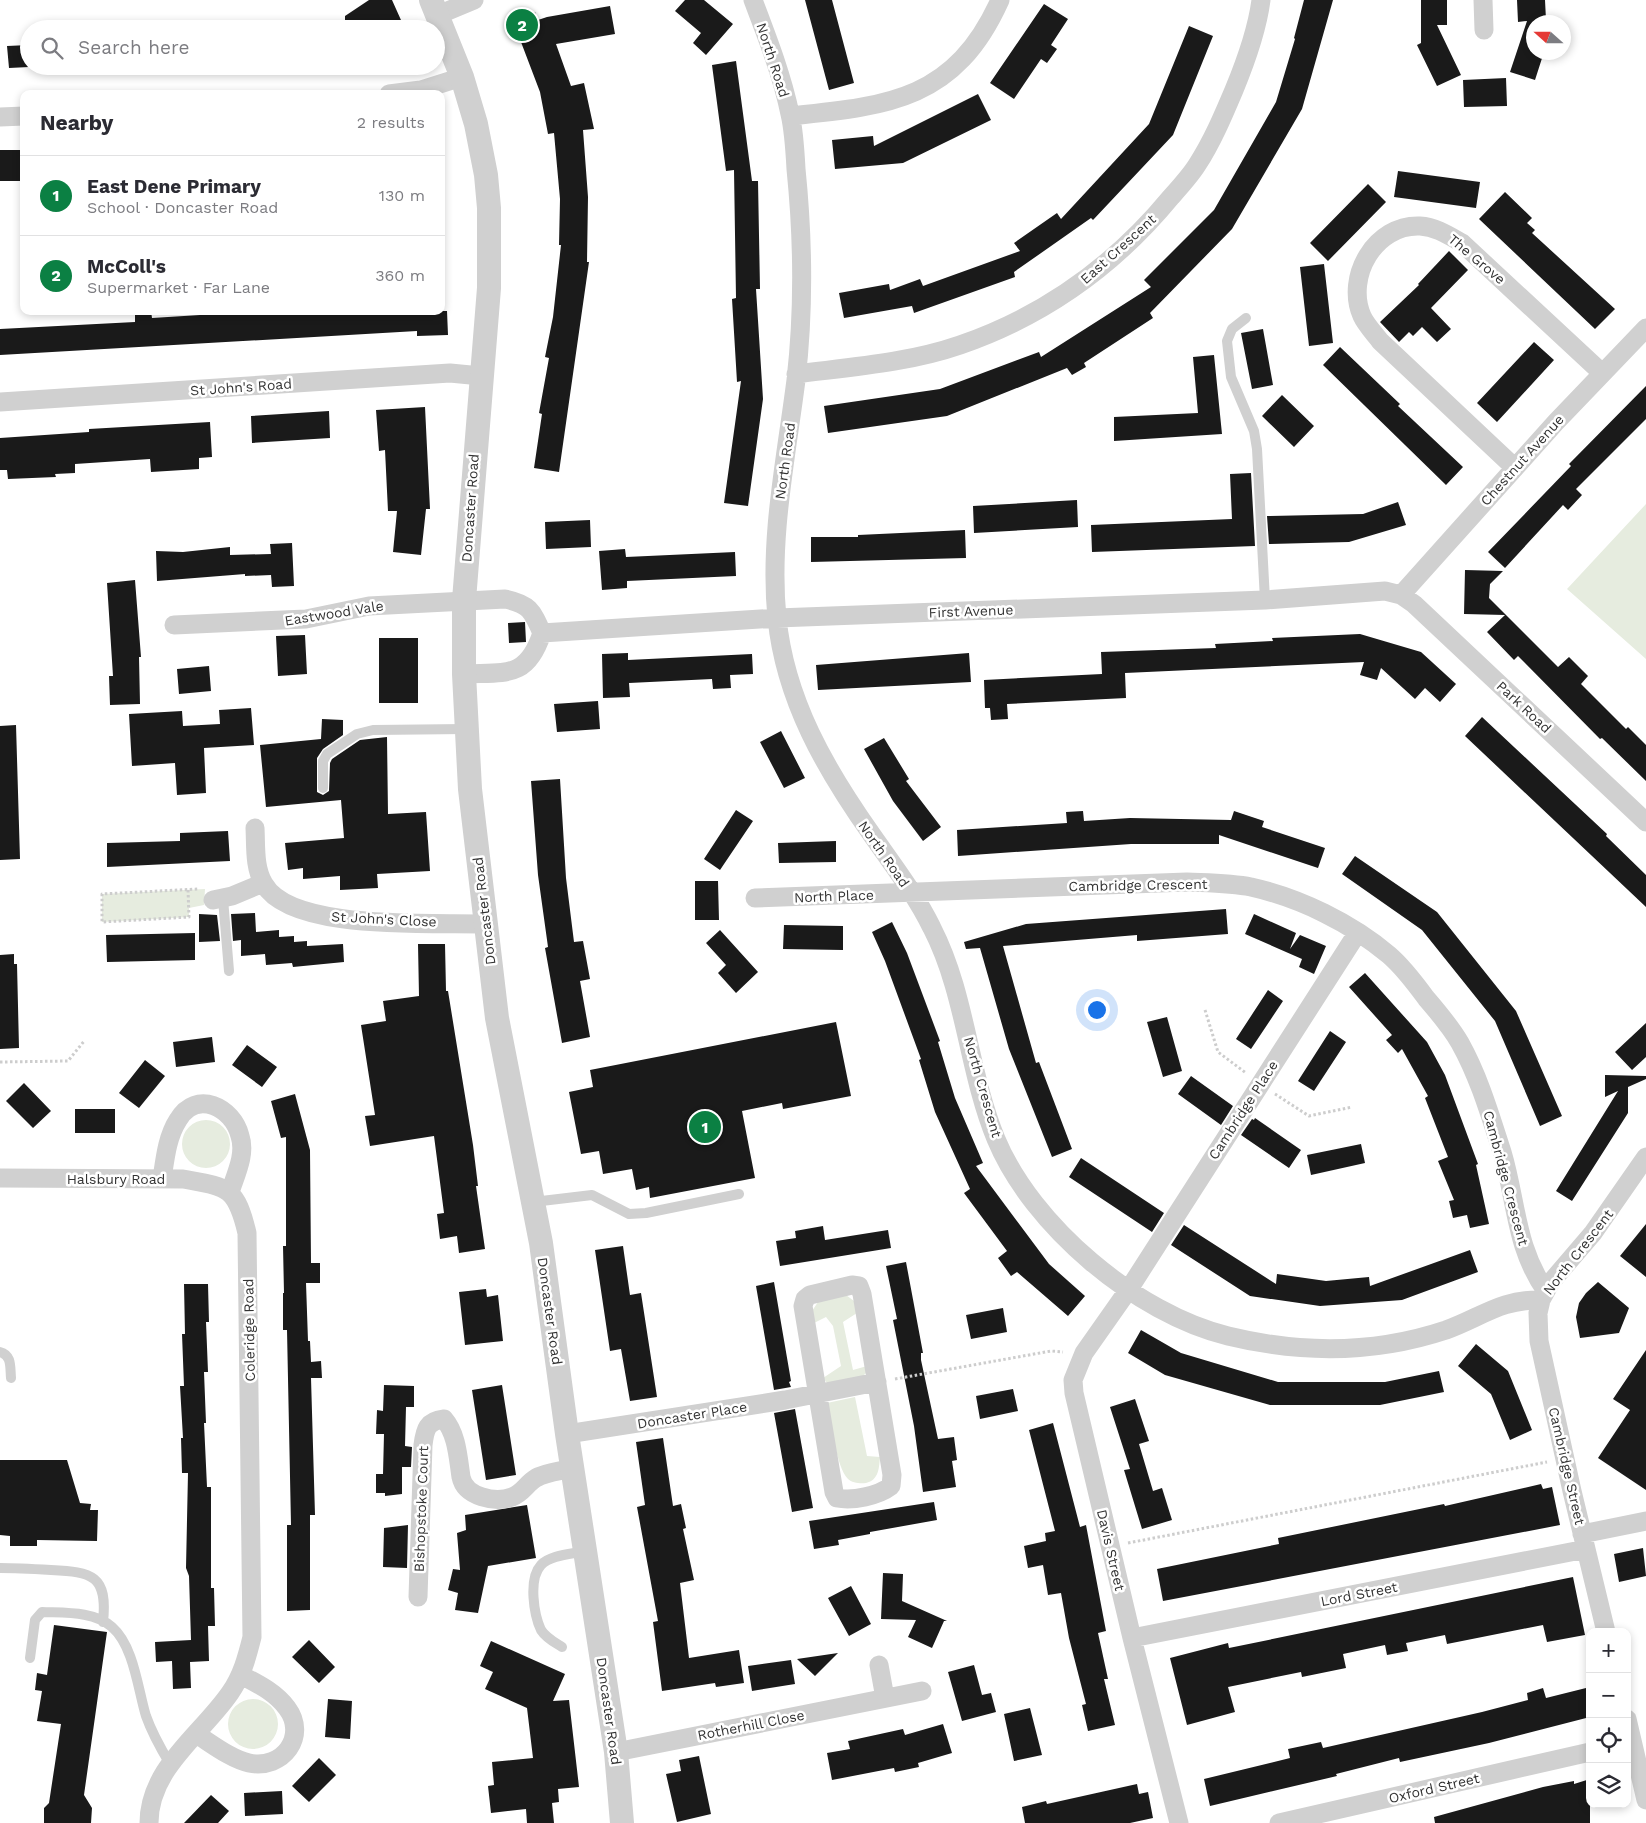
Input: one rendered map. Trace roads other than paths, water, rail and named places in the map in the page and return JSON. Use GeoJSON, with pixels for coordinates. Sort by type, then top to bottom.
{"type":"FeatureCollection","features":[{"type":"Feature","properties":{"kind":"street"},"geometry":{"type":"LineString","coordinates":[[435,7],[474,0]]}},
{"type":"Feature","properties":{"kind":"street","name":"North Road"},"geometry":{"type":"LineString","coordinates":[[753,0],[791,116],[802,222],[801,301],[796,374],[778,510],[777,618],[787,671],[805,725],[817,749],[855,811],[912,894]]}},
{"type":"Feature","properties":{"kind":"street"},"geometry":{"type":"LineString","coordinates":[[791,116],[859,109],[878,105],[896,100],[941,79],[978,39],[1000,0]]}},
{"type":"Feature","properties":{"kind":"street","name":"East Crescent"},"geometry":{"type":"LineString","coordinates":[[796,374],[911,357],[959,345],[1000,329],[1047,306],[1107,263],[1162,208],[1197,166],[1221,122],[1239,79],[1253,40],[1261,0]]}},
{"type":"Feature","properties":{"kind":"street"},"geometry":{"type":"LineString","coordinates":[[1483,0],[1484,30]]}},
{"type":"Feature","properties":{"kind":"street","name":"Doncaster Road"},"geometry":{"type":"LineString","coordinates":[[435,7],[440,20]]}},
{"type":"Feature","properties":{"kind":"street","name":"Doncaster Road"},"geometry":{"type":"LineString","coordinates":[[445,33],[462,76],[476,124],[486,175],[489,208],[489,288],[464,600],[466,729],[485,924],[498,1018],[541,1243],[567,1434],[616,1752],[622,1823]]}},
{"type":"Feature","properties":{"kind":"street"},"geometry":{"type":"LineString","coordinates":[[421,90],[462,76]]}},
{"type":"Feature","properties":{"kind":"street"},"geometry":{"type":"LineString","coordinates":[[0,117],[20,116]]}},
{"type":"Feature","properties":{"kind":"street","name":"The Grove"},"geometry":{"type":"LineString","coordinates":[[1515,468],[1380,341],[1362,316],[1358,292],[1359,271],[1368,254],[1381,239],[1399,230],[1419,226],[1441,230],[1462,243],[1602,373]]}},
{"type":"Feature","properties":{"kind":"street","name":"Chestnut Avenue"},"geometry":{"type":"LineString","coordinates":[[1400,594],[1602,373],[1646,328]]}},
{"type":"Feature","properties":{"kind":"street","name":"St John's Road"},"geometry":{"type":"LineString","coordinates":[[0,402],[450,374],[481,376]]}},
{"type":"Feature","properties":{"kind":"street","name":"First Avenue"},"geometry":{"type":"LineString","coordinates":[[542,633],[777,618],[1265,600],[1385,591],[1400,594]]}},
{"type":"Feature","properties":{"kind":"street","name":"Park Road"},"geometry":{"type":"LineString","coordinates":[[1400,594],[1414,604],[1646,822]]}},
{"type":"Feature","properties":{"kind":"street"},"geometry":{"type":"LineString","coordinates":[[464,600],[505,599],[524,603],[534,615],[542,633],[536,650],[525,665],[510,672],[464,674]]}},
{"type":"Feature","properties":{"kind":"street","name":"Eastwood Vale"},"geometry":{"type":"LineString","coordinates":[[174,625],[306,620],[369,606],[464,600]]}},
{"type":"Feature","properties":{"kind":"street"},"geometry":{"type":"LineString","coordinates":[[218,900],[263,883],[258,869],[255,828]]}},
{"type":"Feature","properties":{"kind":"street","name":"Cambridge Crescent"},"geometry":{"type":"LineString","coordinates":[[912,894],[1143,882],[1219,883],[1250,887],[1285,896],[1358,932],[1390,956],[1430,1002],[1460,1042],[1475,1072],[1502,1154],[1521,1238],[1543,1296]]}},
{"type":"Feature","properties":{"kind":"street","name":"St John's Close"},"geometry":{"type":"LineString","coordinates":[[263,883],[271,894],[282,902],[319,916],[348,920],[485,924]]}},
{"type":"Feature","properties":{"kind":"street","name":"North Place"},"geometry":{"type":"LineString","coordinates":[[755,898],[912,894]]}},
{"type":"Feature","properties":{"kind":"street","name":"North Crescent"},"geometry":{"type":"LineString","coordinates":[[912,894],[931,925],[945,955],[966,1026],[985,1105],[997,1140],[1029,1196],[1055,1226],[1090,1260],[1146,1301],[1191,1324],[1223,1335],[1268,1344],[1338,1350],[1376,1347],[1409,1341],[1459,1325],[1502,1304],[1519,1299],[1543,1296],[1598,1227],[1646,1157]]}},
{"type":"Feature","properties":{"kind":"street","name":"Cambridge Place"},"geometry":{"type":"LineString","coordinates":[[1129,1289],[1358,932]]}},
{"type":"Feature","properties":{"kind":"street"},"geometry":{"type":"LineString","coordinates":[[162,1179],[171,1134],[179,1118],[191,1108],[203,1104],[216,1105],[226,1112],[241,1136],[240,1164],[230,1192]]}},
{"type":"Feature","properties":{"kind":"street","name":"Halsbury Road"},"geometry":{"type":"LineString","coordinates":[[0,1178],[183,1179],[221,1187],[230,1192]]}},
{"type":"Feature","properties":{"kind":"street","name":"Coleridge Road"},"geometry":{"type":"LineString","coordinates":[[149,1823],[151,1801],[157,1784],[170,1764],[230,1693],[241,1675],[252,1637],[248,1254],[243,1216],[238,1203],[230,1192]]}},
{"type":"Feature","properties":{"kind":"street"},"geometry":{"type":"LineString","coordinates":[[852,1285],[859,1286],[862,1294],[892,1475],[891,1486],[883,1492],[844,1499],[837,1498],[834,1492],[817,1394],[803,1306],[805,1299],[810,1295],[852,1285]]}},
{"type":"Feature","properties":{"kind":"street","name":"Davis Street"},"geometry":{"type":"LineString","coordinates":[[1129,1289],[1084,1353],[1074,1380],[1074,1393],[1132,1638],[1179,1823]]}},
{"type":"Feature","properties":{"kind":"street","name":"Cambridge Street"},"geometry":{"type":"LineString","coordinates":[[1543,1296],[1538,1313],[1539,1341],[1605,1628]]}},
{"type":"Feature","properties":{"kind":"street","name":"Doncaster Place"},"geometry":{"type":"LineString","coordinates":[[567,1434],[817,1394],[877,1382]]}},
{"type":"Feature","properties":{"kind":"street","name":"Bishopstoke Court"},"geometry":{"type":"LineString","coordinates":[[418,1597],[422,1445],[425,1428],[433,1420],[444,1418],[452,1428],[462,1482],[468,1490],[482,1496],[496,1500],[513,1497],[536,1478],[573,1468]]}},
{"type":"Feature","properties":{"kind":"street","name":"Lord Street"},"geometry":{"type":"LineString","coordinates":[[1132,1638],[1584,1541],[1646,1521]]}},
{"type":"Feature","properties":{"kind":"street"},"geometry":{"type":"LineString","coordinates":[[879,1665],[885,1698]]}},
{"type":"Feature","properties":{"kind":"street"},"geometry":{"type":"LineString","coordinates":[[196,1734],[231,1756],[248,1763],[271,1762],[282,1758],[290,1747],[294,1736],[295,1722],[288,1709],[275,1694],[241,1675]]}},
{"type":"Feature","properties":{"kind":"street","name":"Rotherhill Close"},"geometry":{"type":"LineString","coordinates":[[616,1752],[922,1691]]}},
{"type":"Feature","properties":{"kind":"street"},"geometry":{"type":"LineString","coordinates":[[1635,1742],[1646,1800]]}},
{"type":"Feature","properties":{"kind":"street","name":"Oxford Street"},"geometry":{"type":"LineString","coordinates":[[1279,1823],[1586,1753]]}},
{"type":"Feature","properties":{"kind":"lane"},"geometry":{"type":"LineString","coordinates":[[1246,318],[1232,329],[1227,341],[1231,377],[1254,431],[1257,449],[1265,600]]}},
{"type":"Feature","properties":{"kind":"lane"},"geometry":{"type":"LineString","coordinates":[[323,788],[323,761],[327,754],[356,734],[373,730],[466,729]]}},
{"type":"Feature","properties":{"kind":"lane"},"geometry":{"type":"LineString","coordinates":[[218,900],[229,971]]}},
{"type":"Feature","properties":{"kind":"lane"},"geometry":{"type":"LineString","coordinates":[[532,1203],[592,1195],[629,1214],[646,1213],[739,1194]]}},
{"type":"Feature","properties":{"kind":"lane"},"geometry":{"type":"LineString","coordinates":[[0,1352],[6,1354],[10,1359],[11,1378]]}},
{"type":"Feature","properties":{"kind":"lane"},"geometry":{"type":"LineString","coordinates":[[562,1647],[549,1639],[542,1631],[536,1614],[535,1578],[541,1565],[553,1558],[586,1550]]}},
{"type":"Feature","properties":{"kind":"lane"},"geometry":{"type":"LineString","coordinates":[[0,1568],[82,1572],[98,1582],[105,1600],[102,1622]]}},
{"type":"Feature","properties":{"kind":"lane"},"geometry":{"type":"LineString","coordinates":[[30,1658],[35,1620],[42,1612],[71,1613],[102,1622],[113,1628],[124,1644],[136,1676],[146,1715],[157,1743],[170,1764]]}},
{"type":"Feature","properties":{"kind":"place","name":"McColl's"},"geometry":{"type":"Point","coordinates":[522,25]}},
{"type":"Feature","properties":{"kind":"place","name":"East Dene Primary"},"geometry":{"type":"Point","coordinates":[705,1127]}}]}
